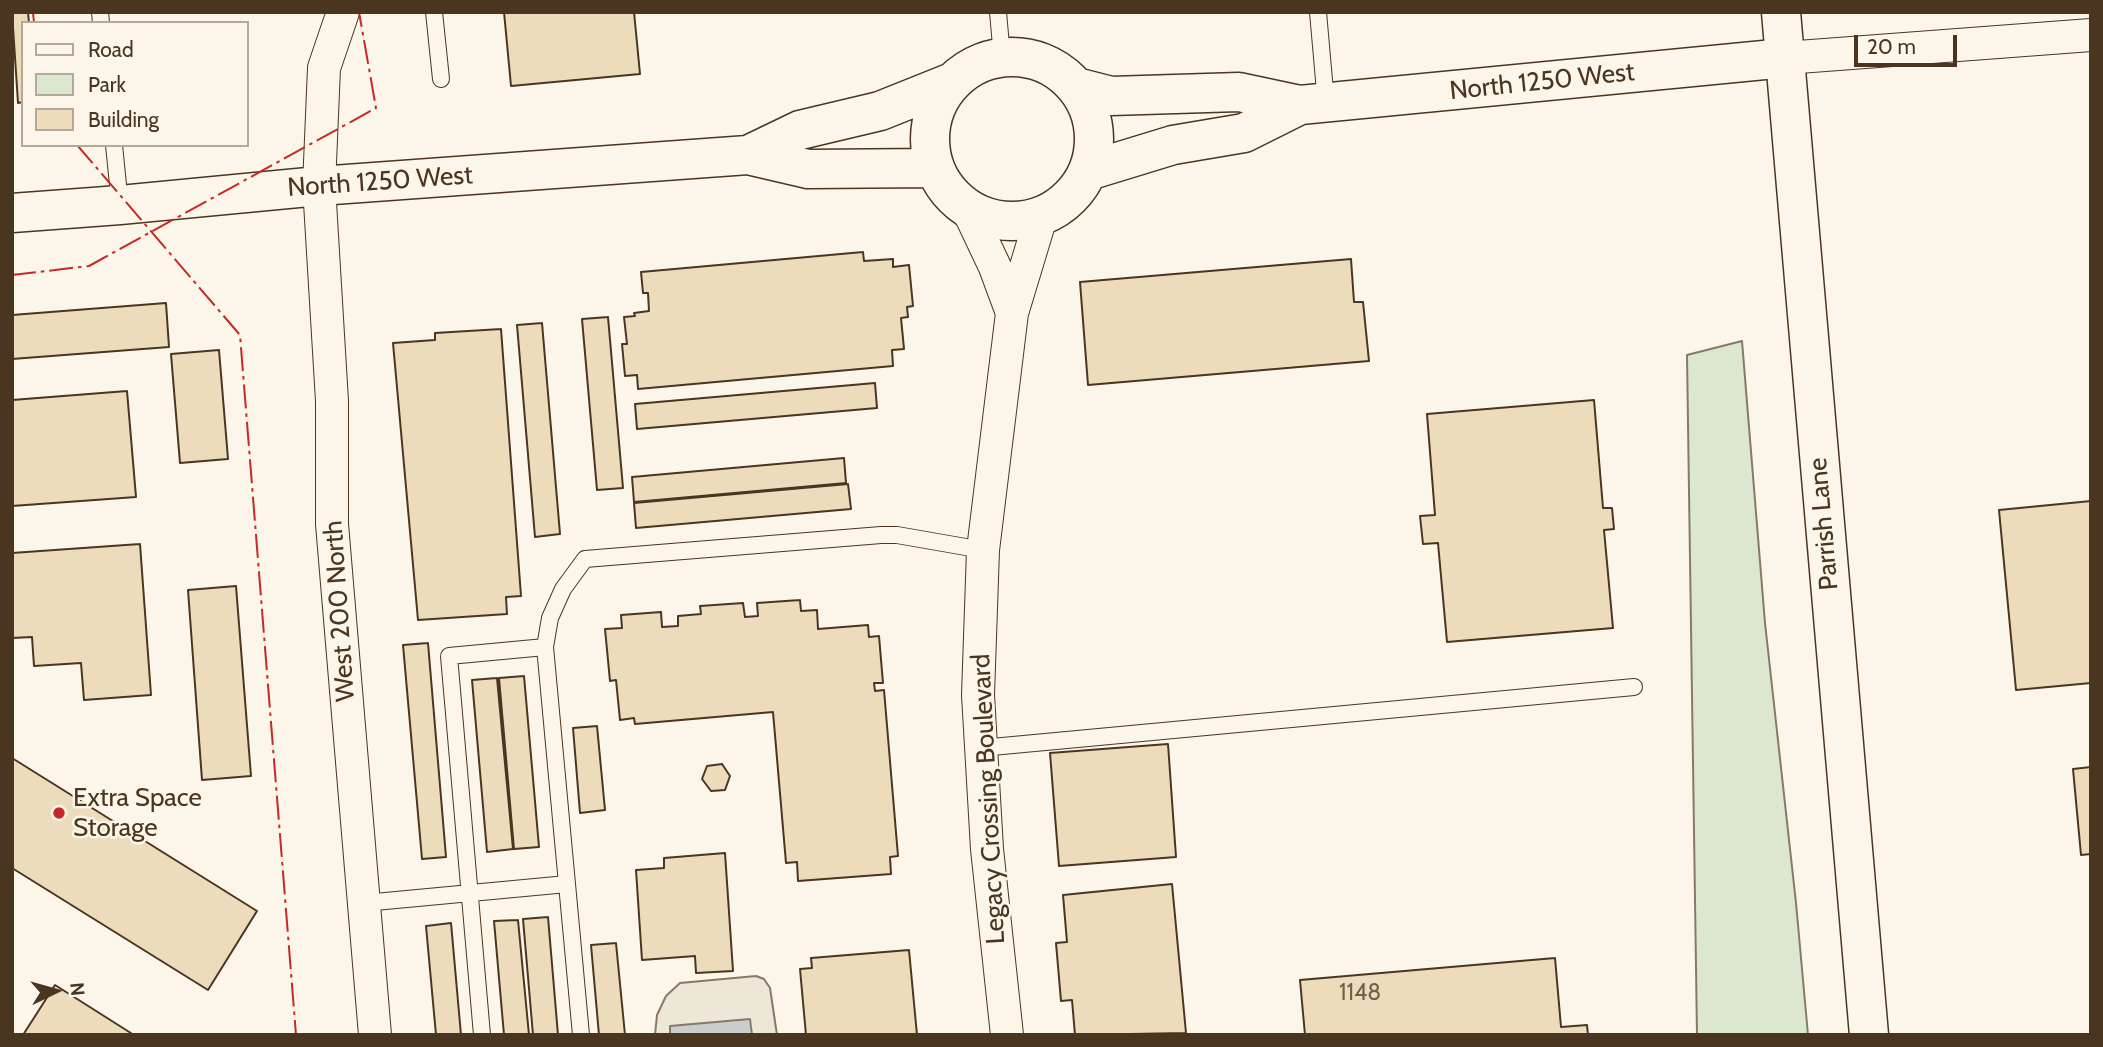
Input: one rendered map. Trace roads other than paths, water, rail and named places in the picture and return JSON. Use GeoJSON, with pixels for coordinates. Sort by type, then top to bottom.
{"type":"FeatureCollection","features":[{"type":"Feature","properties":{"kind":"street","name":"West 200 North"},"geometry":{"type":"LineString","coordinates":[[343,12],[324,68],[319,186],[332,401],[332,524],[375,1035]]}},
{"type":"Feature","properties":{"kind":"street","name":"Parrish Lane"},"geometry":{"type":"LineString","coordinates":[[1781,12],[1869,1035]]}},
{"type":"Feature","properties":{"kind":"street"},"geometry":{"type":"LineString","coordinates":[[1785,58],[2091,35]]}},
{"type":"Feature","properties":{"kind":"street"},"geometry":{"type":"LineString","coordinates":[[968,210],[986,218],[1022,222],[1041,217],[1069,200],[1088,171],[1093,151],[1090,115],[1076,87],[1057,70],[1028,58],[1002,57],[975,65],[950,83],[939,99],[930,126],[933,168],[941,183],[968,210],[995,267],[1012,313]]}},
{"type":"Feature","properties":{"kind":"street","name":"North 1250 West"},"geometry":{"type":"LineString","coordinates":[[1076,87],[1111,96],[1240,92],[1313,104],[1785,58]]}},
{"type":"Feature","properties":{"kind":"street","name":"North 1250 West"},"geometry":{"type":"LineString","coordinates":[[748,155],[800,130],[880,111],[950,83]]}},
{"type":"Feature","properties":{"kind":"street","name":"North 1250 West"},"geometry":{"type":"LineString","coordinates":[[1088,171],[1172,145],[1244,133],[1313,104]]}},
{"type":"Feature","properties":{"kind":"street","name":"North 1250 West"},"geometry":{"type":"LineString","coordinates":[[12,213],[319,186],[748,155],[808,169],[933,168]]}},
{"type":"Feature","properties":{"kind":"street","name":"Legacy Crossing Boulevard"},"geometry":{"type":"LineString","coordinates":[[1007,1035],[986,849],[978,695],[983,550],[1012,313],[1041,217]]}},
{"type":"Feature","properties":{"kind":"lane"},"geometry":{"type":"LineString","coordinates":[[434,12],[441,79]]}},
{"type":"Feature","properties":{"kind":"lane"},"geometry":{"type":"LineString","coordinates":[[998,12],[1002,57]]}},
{"type":"Feature","properties":{"kind":"lane"},"geometry":{"type":"LineString","coordinates":[[1313,104],[1318,12]]}},
{"type":"Feature","properties":{"kind":"lane"},"geometry":{"type":"LineString","coordinates":[[114,147],[120,205]]}},
{"type":"Feature","properties":{"kind":"lane"},"geometry":{"type":"LineString","coordinates":[[581,1035],[545,647],[550,618],[563,589],[585,559],[881,535],[897,535],[983,550]]}},
{"type":"Feature","properties":{"kind":"lane"},"geometry":{"type":"LineString","coordinates":[[482,1035],[449,656],[545,647]]}},
{"type":"Feature","properties":{"kind":"lane"},"geometry":{"type":"LineString","coordinates":[[981,747],[1634,687]]}},
{"type":"Feature","properties":{"kind":"lane"},"geometry":{"type":"LineString","coordinates":[[364,903],[567,884]]}},
{"type":"Feature","properties":{"kind":"place","name":"Extra Space Storage"},"geometry":{"type":"Point","coordinates":[59,813]}}]}
